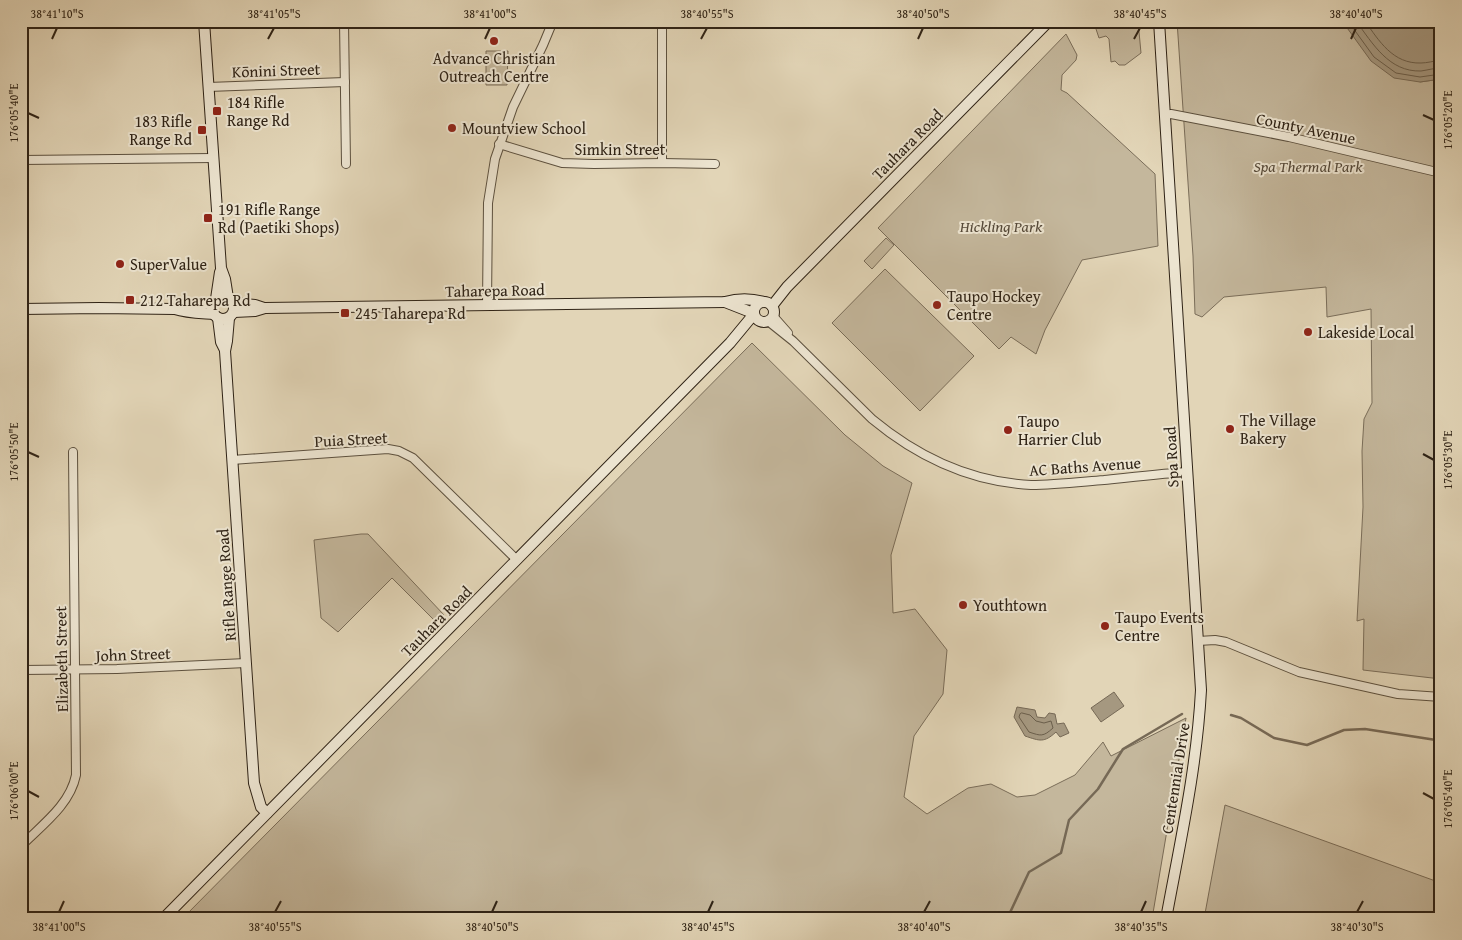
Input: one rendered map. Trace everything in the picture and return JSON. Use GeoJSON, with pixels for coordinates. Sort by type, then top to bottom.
{"type":"FeatureCollection","features":[{"type":"Feature","properties":{"kind":"main road","name":"Rifle Range Road"},"geometry":{"type":"LineString","coordinates":[[204,21],[221,268],[215,301]]}},
{"type":"Feature","properties":{"kind":"main road","name":"Tauhara Road"},"geometry":{"type":"LineString","coordinates":[[163,919],[730,343],[764,312],[1049,21]]}},
{"type":"Feature","properties":{"kind":"main road","name":"Spa Road"},"geometry":{"type":"LineString","coordinates":[[1159,21],[1198,641]]}},
{"type":"Feature","properties":{"kind":"main road","name":"Rifle Range Road"},"geometry":{"type":"LineString","coordinates":[[221,268],[231,308],[225,351],[254,783],[261,807],[267,813]]}},
{"type":"Feature","properties":{"kind":"main road"},"geometry":{"type":"LineString","coordinates":[[21,309],[176,309],[223,319],[231,308],[222,297],[215,301],[183,306],[176,309]]}},
{"type":"Feature","properties":{"kind":"main road","name":"Taharepa Road"},"geometry":{"type":"LineString","coordinates":[[231,308],[255,311],[265,308],[725,302],[752,298],[764,312]]}},
{"type":"Feature","properties":{"kind":"main road"},"geometry":{"type":"LineString","coordinates":[[215,301],[212,311],[216,316]]}},
{"type":"Feature","properties":{"kind":"main road","name":"Taharepa Road"},"geometry":{"type":"LineString","coordinates":[[725,302],[764,312]]}},
{"type":"Feature","properties":{"kind":"main road","name":"Rifle Range Road"},"geometry":{"type":"LineString","coordinates":[[216,316],[221,342],[225,351]]}},
{"type":"Feature","properties":{"kind":"main road","name":"Centennial Drive"},"geometry":{"type":"LineString","coordinates":[[1166,919],[1190,785],[1199,721],[1201,690],[1198,641]]}},
{"type":"Feature","properties":{"kind":"street","name":"Kōnini Street"},"geometry":{"type":"LineString","coordinates":[[344,21],[346,164]]}},
{"type":"Feature","properties":{"kind":"street"},"geometry":{"type":"LineString","coordinates":[[487,305],[488,203],[499,144],[513,107],[544,45],[553,21]]}},
{"type":"Feature","properties":{"kind":"street"},"geometry":{"type":"LineString","coordinates":[[661,21],[662,163]]}},
{"type":"Feature","properties":{"kind":"street","name":"Kōnini Street"},"geometry":{"type":"LineString","coordinates":[[208,87],[345,82]]}},
{"type":"Feature","properties":{"kind":"street","name":"County Avenue"},"geometry":{"type":"LineString","coordinates":[[1165,115],[1171,114],[1289,137],[1441,173]]}},
{"type":"Feature","properties":{"kind":"street","name":"Simkin Street"},"geometry":{"type":"LineString","coordinates":[[499,144],[562,163],[714,164]]}},
{"type":"Feature","properties":{"kind":"street"},"geometry":{"type":"LineString","coordinates":[[21,160],[213,158]]}},
{"type":"Feature","properties":{"kind":"street","name":"AC Baths Avenue"},"geometry":{"type":"LineString","coordinates":[[764,312],[884,429],[922,454],[960,471],[1001,482],[1034,485],[1187,472]]}},
{"type":"Feature","properties":{"kind":"street","name":"Puia Street"},"geometry":{"type":"LineString","coordinates":[[232,460],[388,449],[399,450],[413,458],[517,560]]}},
{"type":"Feature","properties":{"kind":"street","name":"Elizabeth Street"},"geometry":{"type":"LineString","coordinates":[[21,846],[63,804],[74,785],[76,775],[72,452]]}},
{"type":"Feature","properties":{"kind":"street"},"geometry":{"type":"LineString","coordinates":[[1198,641],[1215,640],[1226,642],[1299,672],[1398,694],[1441,697]]}},
{"type":"Feature","properties":{"kind":"street","name":"John Street"},"geometry":{"type":"LineString","coordinates":[[21,670],[246,663]]}},
{"type":"Feature","properties":{"kind":"green space"},"geometry":{"type":"Polygon","coordinates":[[[1098,21],[1138,21],[1141,53],[1125,65],[1119,65],[1115,61],[1111,62],[1109,39],[1106,36],[1099,38],[1095,26],[1098,21]]]}},
{"type":"Feature","properties":{"kind":"green space","name":"Spa Thermal Park"},"geometry":{"type":"Polygon","coordinates":[[[1177,21],[1340,21],[1420,82],[1441,79],[1441,679],[1363,670],[1364,619],[1357,621],[1363,507],[1362,451],[1364,419],[1372,403],[1371,309],[1327,317],[1326,287],[1224,297],[1202,317],[1195,314],[1193,256],[1177,21]]]}},
{"type":"Feature","properties":{"kind":"green space","name":"Hickling Park"},"geometry":{"type":"Polygon","coordinates":[[[1066,34],[1077,55],[1076,60],[1062,75],[1061,90],[1067,93],[1155,174],[1158,246],[1082,260],[1045,330],[1036,354],[1011,337],[999,349],[878,228],[1066,34]]]}},
{"type":"Feature","properties":{"kind":"green space"},"geometry":{"type":"Polygon","coordinates":[[[486,51],[508,51],[507,85],[486,85],[486,51]]]}},
{"type":"Feature","properties":{"kind":"green space"},"geometry":{"type":"Polygon","coordinates":[[[886,238],[894,245],[872,269],[864,261],[886,238]]]}},
{"type":"Feature","properties":{"kind":"green space"},"geometry":{"type":"Polygon","coordinates":[[[885,269],[974,356],[920,411],[832,323],[885,269]]]}},
{"type":"Feature","properties":{"kind":"green space"},"geometry":{"type":"Polygon","coordinates":[[[752,343],[845,435],[883,466],[912,483],[891,555],[893,613],[915,609],[947,650],[943,694],[914,736],[904,797],[927,814],[968,788],[991,784],[1017,797],[1035,795],[1075,775],[1103,742],[1111,756],[1186,718],[1152,919],[182,919],[752,343]]]}},
{"type":"Feature","properties":{"kind":"green space"},"geometry":{"type":"Polygon","coordinates":[[[368,534],[444,615],[436,622],[392,578],[338,632],[321,618],[314,540],[368,534]]]}},
{"type":"Feature","properties":{"kind":"green space"},"geometry":{"type":"Polygon","coordinates":[[[1225,805],[1441,883],[1441,919],[1204,919],[1225,805]]]}},
{"type":"Feature","properties":{"kind":"water"},"geometry":{"type":"Polygon","coordinates":[[[1340,21],[1441,21],[1441,79],[1420,82],[1394,78],[1371,61],[1345,25],[1340,21]]]}},
{"type":"Feature","properties":{"kind":"water"},"geometry":{"type":"Polygon","coordinates":[[[1114,692],[1124,706],[1101,722],[1091,708],[1114,692]]]}},
{"type":"Feature","properties":{"kind":"water"},"geometry":{"type":"Polygon","coordinates":[[[1017,707],[1035,710],[1037,717],[1045,718],[1049,713],[1055,714],[1057,724],[1064,723],[1069,733],[1060,737],[1056,732],[1042,740],[1025,736],[1014,717],[1017,707]]]}},
{"type":"Feature","properties":{"kind":"waterway"},"geometry":{"type":"LineString","coordinates":[[1007,919],[1029,872],[1061,853],[1069,820],[1098,789],[1123,749],[1182,714]]}},
{"type":"Feature","properties":{"kind":"waterway"},"geometry":{"type":"LineString","coordinates":[[1231,715],[1241,718],[1274,738],[1307,745],[1344,730],[1365,729],[1436,740],[1441,739]]}},
{"type":"Feature","properties":{"kind":"place","name":"Advance Christian Outreach Centre"},"geometry":{"type":"Point","coordinates":[494,41]}},
{"type":"Feature","properties":{"kind":"place","name":"184 Rifle Range Rd"},"geometry":{"type":"Point","coordinates":[217,111]}},
{"type":"Feature","properties":{"kind":"place","name":"Mountview School"},"geometry":{"type":"Point","coordinates":[452,128]}},
{"type":"Feature","properties":{"kind":"place","name":"183 Rifle Range Rd"},"geometry":{"type":"Point","coordinates":[202,130]}},
{"type":"Feature","properties":{"kind":"place","name":"191 Rifle Range Rd (Paetiki Shops)"},"geometry":{"type":"Point","coordinates":[208,218]}},
{"type":"Feature","properties":{"kind":"place","name":"SuperValue"},"geometry":{"type":"Point","coordinates":[120,264]}},
{"type":"Feature","properties":{"kind":"place","name":"212 Taharepa Rd"},"geometry":{"type":"Point","coordinates":[130,300]}},
{"type":"Feature","properties":{"kind":"place","name":"Taupo Hockey Centre"},"geometry":{"type":"Point","coordinates":[937,305]}},
{"type":"Feature","properties":{"kind":"place","name":"245 Taharepa Rd"},"geometry":{"type":"Point","coordinates":[345,313]}},
{"type":"Feature","properties":{"kind":"place","name":"Lakeside Local"},"geometry":{"type":"Point","coordinates":[1308,332]}},
{"type":"Feature","properties":{"kind":"place","name":"The Village Bakery"},"geometry":{"type":"Point","coordinates":[1230,429]}},
{"type":"Feature","properties":{"kind":"place","name":"Taupo Harrier Club"},"geometry":{"type":"Point","coordinates":[1008,430]}},
{"type":"Feature","properties":{"kind":"place","name":"Youthtown"},"geometry":{"type":"Point","coordinates":[963,605]}},
{"type":"Feature","properties":{"kind":"place","name":"Taupo Events Centre"},"geometry":{"type":"Point","coordinates":[1105,626]}}]}
